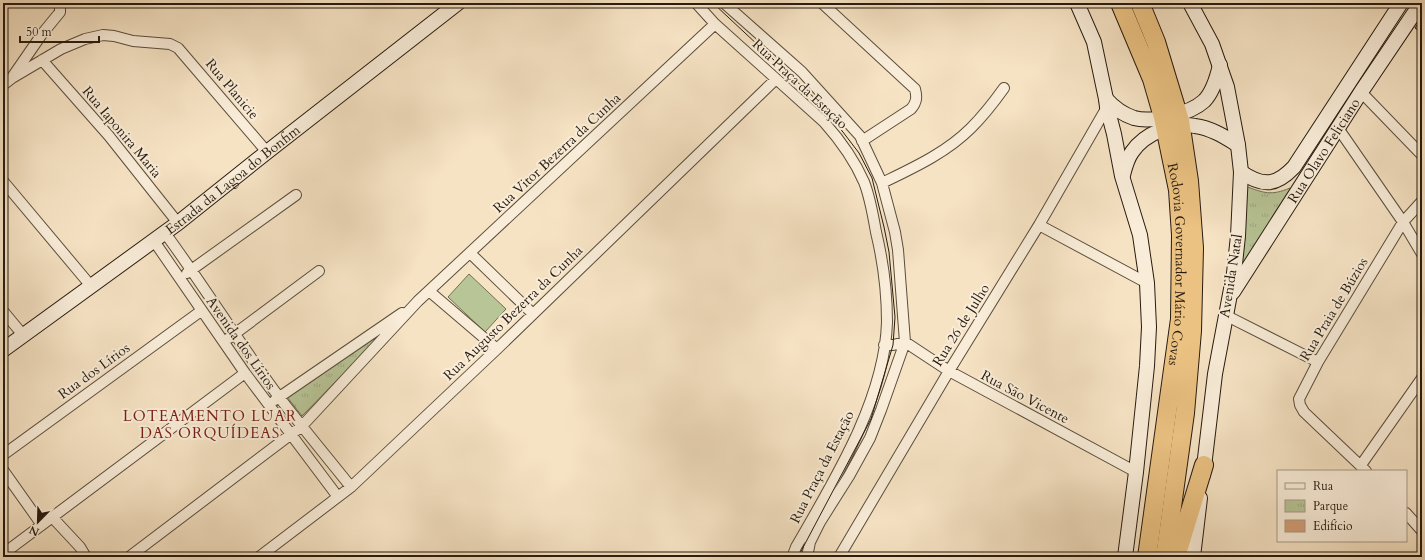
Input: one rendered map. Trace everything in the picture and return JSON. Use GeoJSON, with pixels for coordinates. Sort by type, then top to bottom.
{"type":"FeatureCollection","features":[{"type":"Feature","properties":{"kind":"highway","name":"Rodovia Governador Mário Covas"},"geometry":{"type":"LineString","coordinates":[[1120,3],[1152,79],[1172,121],[1190,196],[1194,248],[1192,331],[1185,413],[1165,557]]}},
{"type":"Feature","properties":{"kind":"highway","name":"Rodovia Governador Mário Covas"},"geometry":{"type":"LineString","coordinates":[[1140,3],[1156,42],[1167,82],[1172,121],[1181,235],[1180,319],[1147,557]]}},
{"type":"Feature","properties":{"kind":"highway"},"geometry":{"type":"LineString","coordinates":[[1176,557],[1204,465]]}},
{"type":"Feature","properties":{"kind":"main road","name":"Estrada da Lagoa do Bonfim"},"geometry":{"type":"LineString","coordinates":[[3,350],[178,223],[458,3]]}},
{"type":"Feature","properties":{"kind":"main road"},"geometry":{"type":"LineString","coordinates":[[1077,3],[1094,42],[1122,176],[1140,235],[1147,283],[1147,366],[1136,472],[1124,557]]}},
{"type":"Feature","properties":{"kind":"main road","name":"Avenida Natal"},"geometry":{"type":"LineString","coordinates":[[1190,3],[1212,44],[1220,65],[1232,110],[1241,172],[1238,236],[1234,273],[1215,374],[1193,557]]}},
{"type":"Feature","properties":{"kind":"main road","name":"Rua Olavo Feliciano"},"geometry":{"type":"LineString","coordinates":[[1241,172],[1254,179],[1269,183],[1279,180],[1291,171],[1401,3]]}},
{"type":"Feature","properties":{"kind":"main road","name":"Rua Olavo Feliciano"},"geometry":{"type":"LineString","coordinates":[[1228,299],[1361,92],[1421,3]]}},
{"type":"Feature","properties":{"kind":"main road"},"geometry":{"type":"LineString","coordinates":[[1122,176],[1127,161],[1140,142],[1204,101],[1216,82],[1220,65]]}},
{"type":"Feature","properties":{"kind":"main road"},"geometry":{"type":"LineString","coordinates":[[1106,103],[1124,114],[1136,118],[1172,121],[1196,126],[1209,130],[1238,144]]}},
{"type":"Feature","properties":{"kind":"street"},"geometry":{"type":"LineString","coordinates":[[12,78],[42,34],[60,12],[60,3]]}},
{"type":"Feature","properties":{"kind":"street","name":"Rua Praça da Estação"},"geometry":{"type":"LineString","coordinates":[[696,3],[715,24],[824,122],[840,140],[855,164],[864,183],[880,248],[884,276],[887,323],[876,384],[850,450],[796,547],[793,555],[795,557]]}},
{"type":"Feature","properties":{"kind":"street","name":"Rua Praça da Estação"},"geometry":{"type":"LineString","coordinates":[[724,3],[802,72],[861,138],[882,183],[895,232],[898,250],[905,342]]}},
{"type":"Feature","properties":{"kind":"street"},"geometry":{"type":"LineString","coordinates":[[822,3],[914,89],[917,95],[911,109],[861,138]]}},
{"type":"Feature","properties":{"kind":"street","name":"Rua Vitor Bezerra da Cunha"},"geometry":{"type":"LineString","coordinates":[[268,405],[418,301],[430,291],[715,24]]}},
{"type":"Feature","properties":{"kind":"street","name":"Rua Planicie"},"geometry":{"type":"LineString","coordinates":[[42,60],[61,49],[85,39],[103,35],[133,41],[175,46],[184,54],[267,152]]}},
{"type":"Feature","properties":{"kind":"street"},"geometry":{"type":"LineString","coordinates":[[3,85],[42,60]]}},
{"type":"Feature","properties":{"kind":"street","name":"Rua Iaponira Maria"},"geometry":{"type":"LineString","coordinates":[[42,60],[109,136],[178,223]]}},
{"type":"Feature","properties":{"kind":"street","name":"Rua Augusto Bezerra da Cunha"},"geometry":{"type":"LineString","coordinates":[[259,557],[351,486],[497,349],[776,79]]}},
{"type":"Feature","properties":{"kind":"street"},"geometry":{"type":"LineString","coordinates":[[882,183],[926,162],[955,142],[970,128],[1004,88]]}},
{"type":"Feature","properties":{"kind":"street"},"geometry":{"type":"LineString","coordinates":[[1361,92],[1422,155]]}},
{"type":"Feature","properties":{"kind":"street","name":"Rua 26 de Julho"},"geometry":{"type":"LineString","coordinates":[[839,557],[949,371],[1039,225],[1106,103]]}},
{"type":"Feature","properties":{"kind":"street"},"geometry":{"type":"LineString","coordinates":[[1338,128],[1403,222],[1422,254]]}},
{"type":"Feature","properties":{"kind":"street"},"geometry":{"type":"LineString","coordinates":[[3,181],[91,286]]}},
{"type":"Feature","properties":{"kind":"street"},"geometry":{"type":"LineString","coordinates":[[180,279],[296,195]]}},
{"type":"Feature","properties":{"kind":"street","name":"Rua Praia de Búzios"},"geometry":{"type":"LineString","coordinates":[[1364,468],[1304,412],[1300,405],[1299,399],[1318,362],[1403,222],[1422,201]]}},
{"type":"Feature","properties":{"kind":"street"},"geometry":{"type":"LineString","coordinates":[[1039,225],[1147,283]]}},
{"type":"Feature","properties":{"kind":"street","name":"Avenida dos Lírios"},"geometry":{"type":"LineString","coordinates":[[159,237],[192,269],[234,334],[279,397],[351,486]]}},
{"type":"Feature","properties":{"kind":"street","name":"Avenida dos Lírios"},"geometry":{"type":"LineString","coordinates":[[159,237],[180,279],[201,311],[268,405],[338,497]]}},
{"type":"Feature","properties":{"kind":"street"},"geometry":{"type":"LineString","coordinates":[[470,253],[532,314]]}},
{"type":"Feature","properties":{"kind":"street"},"geometry":{"type":"LineString","coordinates":[[224,342],[319,270]]}},
{"type":"Feature","properties":{"kind":"street"},"geometry":{"type":"LineString","coordinates":[[430,291],[497,349]]}},
{"type":"Feature","properties":{"kind":"street","name":"Rua Vitor Bezerra da Cunha"},"geometry":{"type":"LineString","coordinates":[[129,557],[302,426],[418,301]]}},
{"type":"Feature","properties":{"kind":"street"},"geometry":{"type":"LineString","coordinates":[[3,310],[23,335]]}},
{"type":"Feature","properties":{"kind":"street","name":"Rua dos Lírios"},"geometry":{"type":"LineString","coordinates":[[3,455],[201,311]]}},
{"type":"Feature","properties":{"kind":"street"},"geometry":{"type":"LineString","coordinates":[[1225,315],[1318,362]]}},
{"type":"Feature","properties":{"kind":"street"},"geometry":{"type":"LineString","coordinates":[[884,345],[893,345],[905,342]]}},
{"type":"Feature","properties":{"kind":"street"},"geometry":{"type":"LineString","coordinates":[[806,557],[810,542],[820,522],[849,476],[870,438],[905,342]]}},
{"type":"Feature","properties":{"kind":"street","name":"Rua São Vicente"},"geometry":{"type":"LineString","coordinates":[[905,342],[949,371],[1136,472]]}},
{"type":"Feature","properties":{"kind":"street"},"geometry":{"type":"LineString","coordinates":[[3,554],[245,373]]}},
{"type":"Feature","properties":{"kind":"street"},"geometry":{"type":"LineString","coordinates":[[1364,468],[1422,378]]}},
{"type":"Feature","properties":{"kind":"street"},"geometry":{"type":"LineString","coordinates":[[3,470],[42,525]]}},
{"type":"Feature","properties":{"kind":"street"},"geometry":{"type":"LineString","coordinates":[[1407,514],[1422,530]]}},
{"type":"Feature","properties":{"kind":"street"},"geometry":{"type":"LineString","coordinates":[[52,518],[80,547],[86,557]]}},
{"type":"Feature","properties":{"kind":"green space"},"geometry":{"type":"Polygon","coordinates":[[[1245,186],[1268,193],[1278,192],[1290,188],[1291,196],[1240,272],[1245,186]]]}},
{"type":"Feature","properties":{"kind":"green space"},"geometry":{"type":"Polygon","coordinates":[[[469,274],[506,309],[485,332],[448,297],[469,274]]]}},
{"type":"Feature","properties":{"kind":"green space"},"geometry":{"type":"Polygon","coordinates":[[[394,322],[302,416],[287,397],[394,322]]]}},
{"type":"Feature","properties":{"kind":"building"},"geometry":{"type":"Polygon","coordinates":[[[1422,17],[1422,33],[1415,28],[1422,17]]]}},
{"type":"Feature","properties":{"kind":"tram line"},"geometry":{"type":"LineString","coordinates":[[713,3],[823,106],[859,153],[872,178],[889,252],[895,317],[893,345],[871,419],[798,557]]}},
{"type":"Feature","properties":{"kind":"district","name":"LOTEAMENTO LUAR DAS ORQUÍDEAS"},"geometry":{"type":"Point","coordinates":[210,424]}}]}
